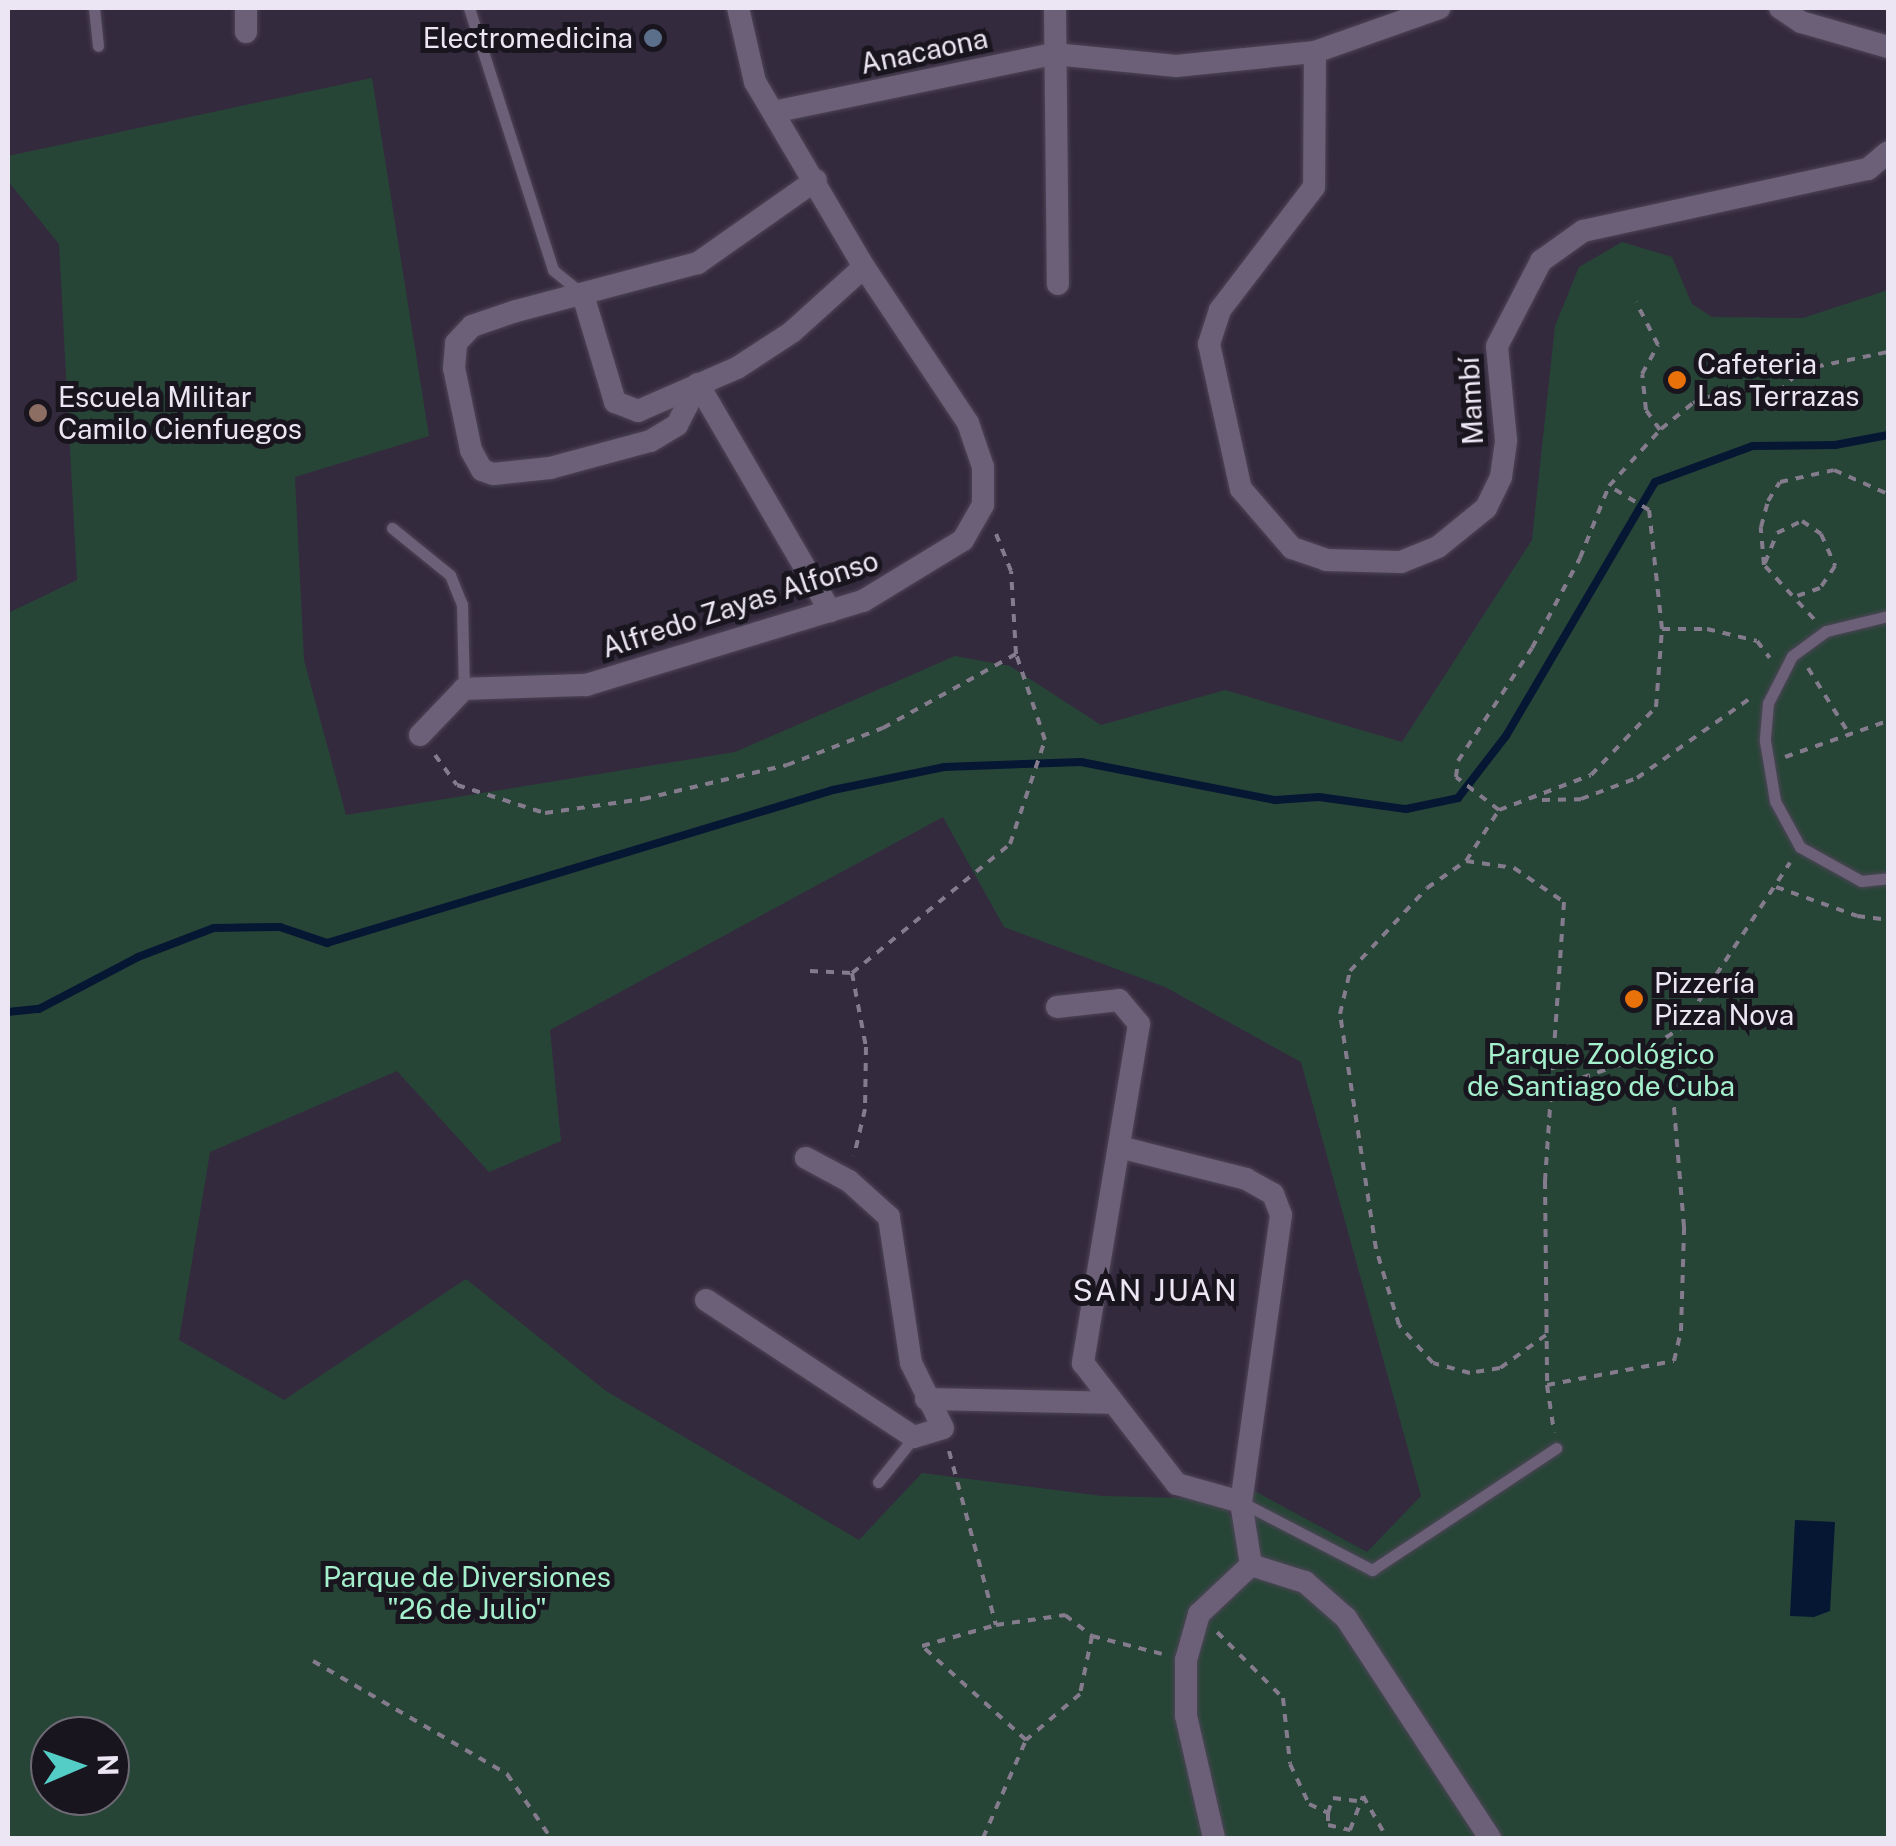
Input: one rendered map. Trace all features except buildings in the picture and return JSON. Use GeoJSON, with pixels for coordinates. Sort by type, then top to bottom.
{"type":"FeatureCollection","features":[{"type":"Feature","properties":{"kind":"street"},"geometry":{"type":"LineString","coordinates":[[246,8],[246,32]]}},
{"type":"Feature","properties":{"kind":"street"},"geometry":{"type":"LineString","coordinates":[[738,8],[756,82],[864,267],[968,423],[983,466],[983,504]]}},
{"type":"Feature","properties":{"kind":"street"},"geometry":{"type":"LineString","coordinates":[[1055,8],[1058,284]]}},
{"type":"Feature","properties":{"kind":"street","name":"Anacaona"},"geometry":{"type":"LineString","coordinates":[[773,112],[1054,54],[1176,66],[1315,52],[1439,8]]}},
{"type":"Feature","properties":{"kind":"street"},"geometry":{"type":"LineString","coordinates":[[1780,8],[1801,22],[1885,49]]}},
{"type":"Feature","properties":{"kind":"street","name":"Mambí"},"geometry":{"type":"LineString","coordinates":[[1315,52],[1314,187],[1220,310],[1210,344],[1241,489],[1292,548],[1326,560],[1401,562],[1438,548],[1486,508],[1501,477],[1506,440],[1497,346],[1541,261],[1583,231],[1868,169],[1888,152]]}},
{"type":"Feature","properties":{"kind":"street"},"geometry":{"type":"LineString","coordinates":[[698,384],[678,425],[650,441],[550,468],[509,474],[482,470],[457,384],[456,343],[472,326],[698,264],[816,180]]}},
{"type":"Feature","properties":{"kind":"street"},"geometry":{"type":"LineString","coordinates":[[583,295],[615,402],[638,412],[737,368],[792,332],[864,267]]}},
{"type":"Feature","properties":{"kind":"street"},"geometry":{"type":"LineString","coordinates":[[698,384],[830,611]]}},
{"type":"Feature","properties":{"kind":"street","name":"Alfredo Zayas Alfonso"},"geometry":{"type":"LineString","coordinates":[[464,689],[586,686],[830,611],[930,565],[964,540],[983,504]]}},
{"type":"Feature","properties":{"kind":"street"},"geometry":{"type":"LineString","coordinates":[[420,736],[464,689]]}},
{"type":"Feature","properties":{"kind":"street"},"geometry":{"type":"LineString","coordinates":[[1057,1007],[1120,1000],[1133,1009],[1139,1024],[1083,1363],[1110,1403],[1177,1484],[1240,1502]]}},
{"type":"Feature","properties":{"kind":"street"},"geometry":{"type":"LineString","coordinates":[[1119,1147],[1246,1179],[1273,1194],[1282,1215],[1240,1502],[1251,1565]]}},
{"type":"Feature","properties":{"kind":"street"},"geometry":{"type":"LineString","coordinates":[[706,1300],[914,1438],[943,1428],[912,1363],[890,1216],[849,1180],[806,1158]]}},
{"type":"Feature","properties":{"kind":"street"},"geometry":{"type":"LineString","coordinates":[[926,1398],[1110,1403]]}},
{"type":"Feature","properties":{"kind":"street"},"geometry":{"type":"LineString","coordinates":[[1214,1838],[1186,1716],[1186,1660],[1199,1614],[1251,1565]]}},
{"type":"Feature","properties":{"kind":"street"},"geometry":{"type":"LineString","coordinates":[[1251,1565],[1305,1582],[1346,1618],[1490,1838]]}},
{"type":"Feature","properties":{"kind":"lane"},"geometry":{"type":"LineString","coordinates":[[94,8],[98,46]]}},
{"type":"Feature","properties":{"kind":"lane"},"geometry":{"type":"LineString","coordinates":[[470,8],[553,270],[583,295]]}},
{"type":"Feature","properties":{"kind":"lane"},"geometry":{"type":"LineString","coordinates":[[392,528],[450,575],[462,604],[464,689]]}},
{"type":"Feature","properties":{"kind":"lane"},"geometry":{"type":"LineString","coordinates":[[1888,616],[1826,632],[1806,646],[1782,675],[1768,703],[1769,765],[1775,800],[1800,846],[1861,881],[1888,878]]}},
{"type":"Feature","properties":{"kind":"lane"},"geometry":{"type":"LineString","coordinates":[[878,1482],[914,1438]]}},
{"type":"Feature","properties":{"kind":"lane"},"geometry":{"type":"LineString","coordinates":[[1240,1502],[1372,1570],[1556,1448]]}},
{"type":"Feature","properties":{"kind":"path"},"geometry":{"type":"LineString","coordinates":[[1636,302],[1658,344],[1642,374],[1646,410],[1660,430]]}},
{"type":"Feature","properties":{"kind":"path"},"geometry":{"type":"LineString","coordinates":[[1499,810],[1456,778],[1458,760],[1494,714],[1580,558],[1609,486],[1660,430],[1693,403],[1721,392],[1778,392],[1800,370],[1888,352]]}},
{"type":"Feature","properties":{"kind":"path"},"geometry":{"type":"LineString","coordinates":[[1826,632],[1764,565],[1761,526],[1780,482],[1834,470],[1888,494]]}},
{"type":"Feature","properties":{"kind":"path"},"geometry":{"type":"LineString","coordinates":[[1546,1335],[1500,1368],[1470,1373],[1432,1363],[1399,1325],[1364,1182],[1340,1014],[1350,971],[1427,888],[1466,861],[1499,810],[1538,800],[1592,775],[1656,707],[1662,629],[1649,510],[1609,486]]}},
{"type":"Feature","properties":{"kind":"path"},"geometry":{"type":"LineString","coordinates":[[810,971],[852,974],[1010,844],[1044,740],[1016,654],[1011,571],[983,504]]}},
{"type":"Feature","properties":{"kind":"path"},"geometry":{"type":"LineString","coordinates":[[1764,565],[1777,532],[1802,521],[1821,534],[1835,566],[1820,588],[1791,598]]}},
{"type":"Feature","properties":{"kind":"path"},"geometry":{"type":"LineString","coordinates":[[1538,800],[1581,798],[1637,778],[1782,675],[1756,641],[1708,629],[1662,629]]}},
{"type":"Feature","properties":{"kind":"path"},"geometry":{"type":"LineString","coordinates":[[1806,646],[1808,668],[1848,732]]}},
{"type":"Feature","properties":{"kind":"path"},"geometry":{"type":"LineString","coordinates":[[420,736],[457,785],[546,814],[644,799],[787,765],[883,728],[1016,654]]}},
{"type":"Feature","properties":{"kind":"path"},"geometry":{"type":"LineString","coordinates":[[1769,765],[1848,732],[1888,721]]}},
{"type":"Feature","properties":{"kind":"path"},"geometry":{"type":"LineString","coordinates":[[1550,1089],[1625,1063],[1668,1036],[1730,962],[1800,846]]}},
{"type":"Feature","properties":{"kind":"path"},"geometry":{"type":"LineString","coordinates":[[1466,861],[1514,868],[1564,902],[1550,1089],[1546,1335],[1547,1384],[1556,1448]]}},
{"type":"Feature","properties":{"kind":"path"},"geometry":{"type":"LineString","coordinates":[[1776,887],[1856,916],[1888,920]]}},
{"type":"Feature","properties":{"kind":"path"},"geometry":{"type":"LineString","coordinates":[[849,1180],[865,1110],[866,1046],[852,974]]}},
{"type":"Feature","properties":{"kind":"path"},"geometry":{"type":"LineString","coordinates":[[1547,1384],[1674,1361],[1682,1331],[1684,1227],[1668,1036]]}},
{"type":"Feature","properties":{"kind":"path"},"geometry":{"type":"LineString","coordinates":[[943,1428],[996,1625]]}},
{"type":"Feature","properties":{"kind":"path"},"geometry":{"type":"LineString","coordinates":[[1199,1614],[1282,1698],[1290,1764],[1302,1794],[1328,1812]]}},
{"type":"Feature","properties":{"kind":"path"},"geometry":{"type":"LineString","coordinates":[[1026,1740],[922,1646],[996,1625],[1065,1615],[1092,1636],[1186,1660]]}},
{"type":"Feature","properties":{"kind":"path"},"geometry":{"type":"LineString","coordinates":[[983,1838],[1026,1740],[1080,1694],[1092,1636]]}},
{"type":"Feature","properties":{"kind":"path"},"geometry":{"type":"LineString","coordinates":[[312,1660],[507,1774],[551,1838]]}},
{"type":"Feature","properties":{"kind":"path"},"geometry":{"type":"LineString","coordinates":[[1357,1801],[1333,1798],[1328,1825],[1350,1830],[1357,1801],[1362,1796],[1388,1838]]}},
{"type":"Feature","properties":{"kind":"green space"},"geometry":{"type":"Polygon","coordinates":[[[372,78],[429,436],[295,477],[304,660],[346,815],[735,752],[955,656],[1010,666],[1101,725],[1225,690],[1402,742],[1532,540],[1555,326],[1579,267],[1622,242],[1672,257],[1692,304],[1712,317],[1803,318],[1888,290],[1888,1838],[8,1838],[8,613],[77,580],[59,244],[8,181],[8,156],[372,78]],[[943,817],[550,1030],[561,1141],[489,1172],[397,1071],[210,1152],[179,1340],[284,1400],[466,1279],[606,1391],[859,1540],[922,1473],[1102,1496],[1228,1499],[1229,1515],[1244,1522],[1247,1487],[1367,1552],[1421,1496],[1301,1062],[1165,987],[1004,927],[943,817]]]}},
{"type":"Feature","properties":{"kind":"water"},"geometry":{"type":"Polygon","coordinates":[[[1795,1520],[1835,1522],[1830,1611],[1814,1617],[1790,1616],[1795,1520]]]}},
{"type":"Feature","properties":{"kind":"waterway"},"geometry":{"type":"LineString","coordinates":[[8,1012],[39,1009],[138,957],[214,928],[280,927],[327,943],[833,790],[944,767],[1081,762],[1275,800],[1319,797],[1406,809],[1458,798],[1506,736],[1655,482],[1753,446],[1835,445],[1888,435]]}},
{"type":"Feature","properties":{"kind":"place","name":"Electromedicina"},"geometry":{"type":"Point","coordinates":[653,38]}},
{"type":"Feature","properties":{"kind":"place","name":"Cafeteria Las Terrazas"},"geometry":{"type":"Point","coordinates":[1677,380]}},
{"type":"Feature","properties":{"kind":"place","name":"Escuela Militar Camilo Cienfuegos"},"geometry":{"type":"Point","coordinates":[38,413]}},
{"type":"Feature","properties":{"kind":"place","name":"Pizzería Pizza Nova"},"geometry":{"type":"Point","coordinates":[1634,999]}},
{"type":"Feature","properties":{"kind":"district","name":"SAN JUAN"},"geometry":{"type":"Point","coordinates":[1156,1290]}},
{"type":"Feature","properties":{"kind":"park label","name":"Parque Zoológico de Santiago de Cuba"},"geometry":{"type":"Point","coordinates":[1601,1070]}},
{"type":"Feature","properties":{"kind":"park label","name":"Parque de Diversiones \"26 de Julio\""},"geometry":{"type":"Point","coordinates":[467,1593]}}]}
